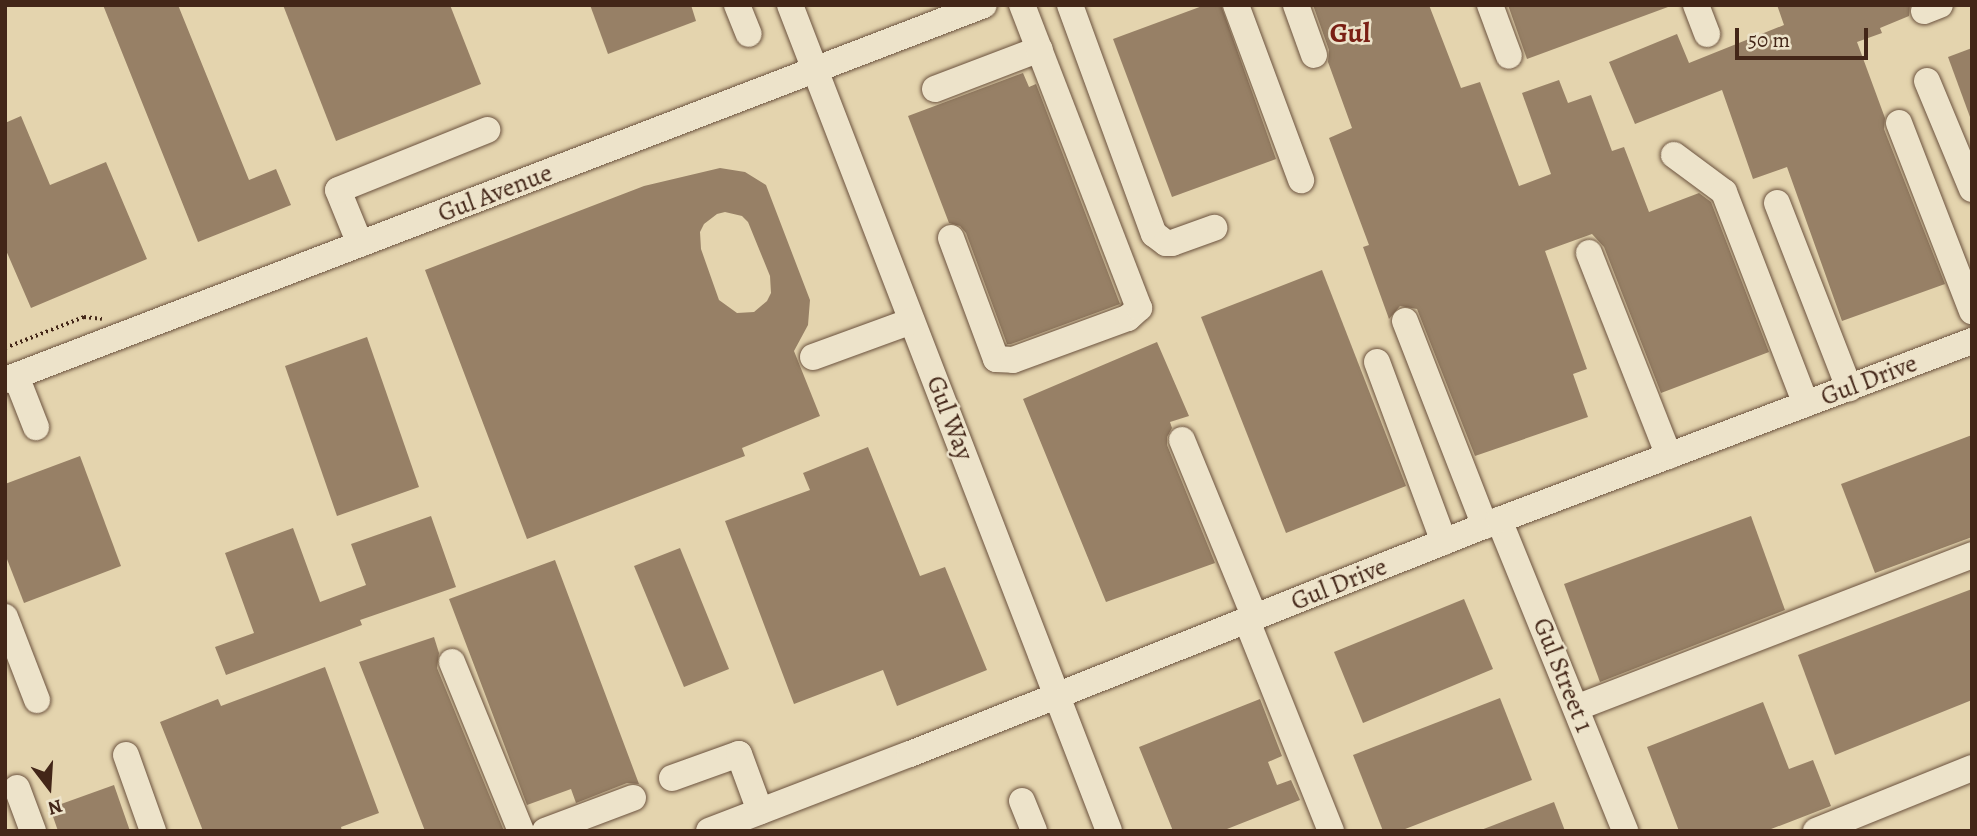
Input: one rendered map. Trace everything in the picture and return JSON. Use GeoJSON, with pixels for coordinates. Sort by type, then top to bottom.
{"type":"FeatureCollection","features":[{"type":"Feature","properties":{"kind":"street"},"geometry":{"type":"LineString","coordinates":[[737,5],[749,34]]}},
{"type":"Feature","properties":{"kind":"street","name":"Gul Way"},"geometry":{"type":"LineString","coordinates":[[790,5],[1109,831]]}},
{"type":"Feature","properties":{"kind":"street"},"geometry":{"type":"LineString","coordinates":[[951,238],[996,359],[1013,360],[1128,318],[1139,308],[1022,5]]}},
{"type":"Feature","properties":{"kind":"street"},"geometry":{"type":"LineString","coordinates":[[1070,5],[1154,234],[1166,243],[1172,243],[1214,228]]}},
{"type":"Feature","properties":{"kind":"street"},"geometry":{"type":"LineString","coordinates":[[1236,5],[1301,180]]}},
{"type":"Feature","properties":{"kind":"street"},"geometry":{"type":"LineString","coordinates":[[1296,5],[1314,55]]}},
{"type":"Feature","properties":{"kind":"street"},"geometry":{"type":"LineString","coordinates":[[1490,5],[1509,56]]}},
{"type":"Feature","properties":{"kind":"street"},"geometry":{"type":"LineString","coordinates":[[1696,5],[1707,34]]}},
{"type":"Feature","properties":{"kind":"street","name":"Gul Avenue"},"geometry":{"type":"LineString","coordinates":[[11,378],[970,8]]}},
{"type":"Feature","properties":{"kind":"street"},"geometry":{"type":"LineString","coordinates":[[935,89],[1040,49]]}},
{"type":"Feature","properties":{"kind":"street"},"geometry":{"type":"LineString","coordinates":[[1927,81],[1972,189]]}},
{"type":"Feature","properties":{"kind":"street"},"geometry":{"type":"LineString","coordinates":[[1899,123],[1972,311]]}},
{"type":"Feature","properties":{"kind":"street"},"geometry":{"type":"LineString","coordinates":[[360,244],[338,190],[487,130]]}},
{"type":"Feature","properties":{"kind":"street"},"geometry":{"type":"LineString","coordinates":[[1674,155],[1724,192],[1807,404]]}},
{"type":"Feature","properties":{"kind":"street"},"geometry":{"type":"LineString","coordinates":[[1777,203],[1849,388]]}},
{"type":"Feature","properties":{"kind":"street"},"geometry":{"type":"LineString","coordinates":[[1589,253],[1669,456]]}},
{"type":"Feature","properties":{"kind":"street"},"geometry":{"type":"LineString","coordinates":[[813,357],[912,321]]}},
{"type":"Feature","properties":{"kind":"street","name":"Gul Street 1"},"geometry":{"type":"LineString","coordinates":[[1405,321],[1576,708],[1626,831]]}},
{"type":"Feature","properties":{"kind":"street","name":"Gul Drive"},"geometry":{"type":"LineString","coordinates":[[709,831],[749,820],[1492,523],[1972,341]]}},
{"type":"Feature","properties":{"kind":"street"},"geometry":{"type":"LineString","coordinates":[[1377,362],[1444,542]]}},
{"type":"Feature","properties":{"kind":"street"},"geometry":{"type":"LineString","coordinates":[[11,378],[36,428]]}},
{"type":"Feature","properties":{"kind":"street"},"geometry":{"type":"LineString","coordinates":[[1182,440],[1331,831]]}},
{"type":"Feature","properties":{"kind":"street"},"geometry":{"type":"LineString","coordinates":[[1576,708],[1972,555]]}},
{"type":"Feature","properties":{"kind":"street"},"geometry":{"type":"LineString","coordinates":[[5,617],[37,700]]}},
{"type":"Feature","properties":{"kind":"street"},"geometry":{"type":"LineString","coordinates":[[452,662],[521,831]]}},
{"type":"Feature","properties":{"kind":"street"},"geometry":{"type":"LineString","coordinates":[[671,778],[739,754],[749,820]]}},
{"type":"Feature","properties":{"kind":"street"},"geometry":{"type":"LineString","coordinates":[[126,755],[153,831]]}},
{"type":"Feature","properties":{"kind":"street"},"geometry":{"type":"LineString","coordinates":[[1816,831],[1972,768]]}},
{"type":"Feature","properties":{"kind":"street"},"geometry":{"type":"LineString","coordinates":[[17,788],[33,831]]}},
{"type":"Feature","properties":{"kind":"street"},"geometry":{"type":"LineString","coordinates":[[545,831],[633,798]]}},
{"type":"Feature","properties":{"kind":"street"},"geometry":{"type":"LineString","coordinates":[[1023,802],[1034,831]]}},
{"type":"Feature","properties":{"kind":"building"},"geometry":{"type":"Polygon","coordinates":[[[103,5],[178,5],[249,180],[276,169],[291,205],[198,242],[103,5]]]}},
{"type":"Feature","properties":{"kind":"building"},"geometry":{"type":"Polygon","coordinates":[[[283,5],[450,5],[481,84],[336,141],[283,5]]]}},
{"type":"Feature","properties":{"kind":"building"},"geometry":{"type":"Polygon","coordinates":[[[590,5],[691,5],[696,21],[608,54],[590,5]]]}},
{"type":"Feature","properties":{"kind":"building"},"geometry":{"type":"Polygon","coordinates":[[[1205,5],[1221,5],[1276,159],[1172,197],[1113,39],[1205,5]]]}},
{"type":"Feature","properties":{"kind":"building"},"geometry":{"type":"Polygon","coordinates":[[[1313,5],[1429,5],[1461,88],[1480,82],[1519,186],[1551,174],[1522,93],[1559,80],[1568,103],[1591,95],[1612,151],[1624,147],[1649,212],[1699,193],[1711,202],[1769,352],[1661,393],[1604,247],[1592,234],[1545,251],[1587,369],[1573,374],[1588,417],[1475,456],[1417,309],[1400,306],[1389,319],[1363,247],[1369,245],[1329,138],[1352,128],[1328,62],[1329,50],[1313,5]]]}},
{"type":"Feature","properties":{"kind":"building"},"geometry":{"type":"Polygon","coordinates":[[[1508,5],[1668,5],[1668,7],[1527,59],[1508,5]]]}},
{"type":"Feature","properties":{"kind":"building"},"geometry":{"type":"Polygon","coordinates":[[[1777,5],[1910,5],[1909,16],[1880,28],[1882,33],[1857,42],[1885,118],[1884,129],[1945,284],[1842,321],[1787,167],[1753,179],[1722,90],[1635,124],[1609,62],[1677,34],[1689,63],[1784,25],[1777,5]]]}},
{"type":"Feature","properties":{"kind":"building"},"geometry":{"type":"Polygon","coordinates":[[[1972,48],[1972,117],[1970,117],[1948,57],[1972,48]]]}},
{"type":"Feature","properties":{"kind":"building"},"geometry":{"type":"Polygon","coordinates":[[[1023,73],[1029,87],[1036,84],[1120,304],[1007,344],[966,233],[960,226],[949,223],[908,116],[1023,73]]]}},
{"type":"Feature","properties":{"kind":"building"},"geometry":{"type":"Polygon","coordinates":[[[21,116],[50,185],[106,162],[147,259],[31,308],[5,248],[5,123],[21,116]]]}},
{"type":"Feature","properties":{"kind":"building"},"geometry":{"type":"Polygon","coordinates":[[[720,168],[745,172],[766,185],[810,300],[808,325],[794,351],[820,416],[742,448],[745,456],[527,539],[425,270],[644,186],[720,168]],[[725,212],[717,214],[704,224],[700,232],[701,249],[719,300],[737,313],[754,312],[767,301],[771,293],[770,276],[748,222],[742,216],[725,212]]]}},
{"type":"Feature","properties":{"kind":"building"},"geometry":{"type":"Polygon","coordinates":[[[1322,270],[1406,486],[1286,533],[1201,317],[1322,270]]]}},
{"type":"Feature","properties":{"kind":"building"},"geometry":{"type":"Polygon","coordinates":[[[367,337],[419,487],[337,516],[285,366],[367,337]]]}},
{"type":"Feature","properties":{"kind":"building"},"geometry":{"type":"Polygon","coordinates":[[[1157,342],[1189,416],[1170,422],[1172,428],[1167,437],[1167,445],[1215,563],[1106,602],[1023,399],[1157,342]]]}},
{"type":"Feature","properties":{"kind":"building"},"geometry":{"type":"Polygon","coordinates":[[[1972,435],[1972,537],[1875,573],[1841,484],[1972,435]]]}},
{"type":"Feature","properties":{"kind":"building"},"geometry":{"type":"Polygon","coordinates":[[[868,447],[920,576],[945,567],[987,670],[897,706],[883,670],[794,704],[725,521],[810,490],[803,473],[868,447]]]}},
{"type":"Feature","properties":{"kind":"building"},"geometry":{"type":"Polygon","coordinates":[[[80,456],[121,566],[24,603],[5,554],[5,484],[80,456]]]}},
{"type":"Feature","properties":{"kind":"building"},"geometry":{"type":"Polygon","coordinates":[[[431,516],[456,587],[360,620],[362,625],[226,675],[215,647],[254,633],[225,553],[293,528],[320,602],[366,585],[351,544],[431,516]]]}},
{"type":"Feature","properties":{"kind":"building"},"geometry":{"type":"Polygon","coordinates":[[[1751,516],[1785,610],[1600,682],[1564,584],[1751,516]]]}},
{"type":"Feature","properties":{"kind":"building"},"geometry":{"type":"Polygon","coordinates":[[[680,548],[729,669],[684,687],[634,566],[680,548]]]}},
{"type":"Feature","properties":{"kind":"building"},"geometry":{"type":"Polygon","coordinates":[[[555,560],[639,784],[627,783],[576,803],[571,789],[527,805],[449,599],[555,560]]]}},
{"type":"Feature","properties":{"kind":"building"},"geometry":{"type":"Polygon","coordinates":[[[1972,589],[1972,700],[1835,755],[1798,655],[1972,589]]]}},
{"type":"Feature","properties":{"kind":"building"},"geometry":{"type":"Polygon","coordinates":[[[1464,599],[1493,669],[1363,723],[1334,652],[1464,599]]]}},
{"type":"Feature","properties":{"kind":"building"},"geometry":{"type":"Polygon","coordinates":[[[434,637],[439,653],[437,668],[504,831],[425,831],[359,662],[434,637]]]}},
{"type":"Feature","properties":{"kind":"building"},"geometry":{"type":"Polygon","coordinates":[[[325,667],[379,813],[341,827],[342,831],[203,831],[160,722],[218,699],[221,706],[325,667]]]}},
{"type":"Feature","properties":{"kind":"building"},"geometry":{"type":"Polygon","coordinates":[[[1500,698],[1532,780],[1400,831],[1383,831],[1353,755],[1500,698]]]}},
{"type":"Feature","properties":{"kind":"building"},"geometry":{"type":"Polygon","coordinates":[[[1260,699],[1282,756],[1268,762],[1277,785],[1291,780],[1300,800],[1222,831],[1173,831],[1139,747],[1260,699]]]}},
{"type":"Feature","properties":{"kind":"building"},"geometry":{"type":"Polygon","coordinates":[[[1763,702],[1789,769],[1813,760],[1831,806],[1766,831],[1679,831],[1647,747],[1763,702]]]}},
{"type":"Feature","properties":{"kind":"building"},"geometry":{"type":"Polygon","coordinates":[[[114,785],[130,831],[58,831],[50,808],[114,785]]]}},
{"type":"Feature","properties":{"kind":"building"},"geometry":{"type":"Polygon","coordinates":[[[1554,802],[1565,831],[1481,831],[1481,830],[1554,802]]]}},
{"type":"Feature","properties":{"kind":"district","name":"Gul"},"geometry":{"type":"Point","coordinates":[1350,33]}}]}
